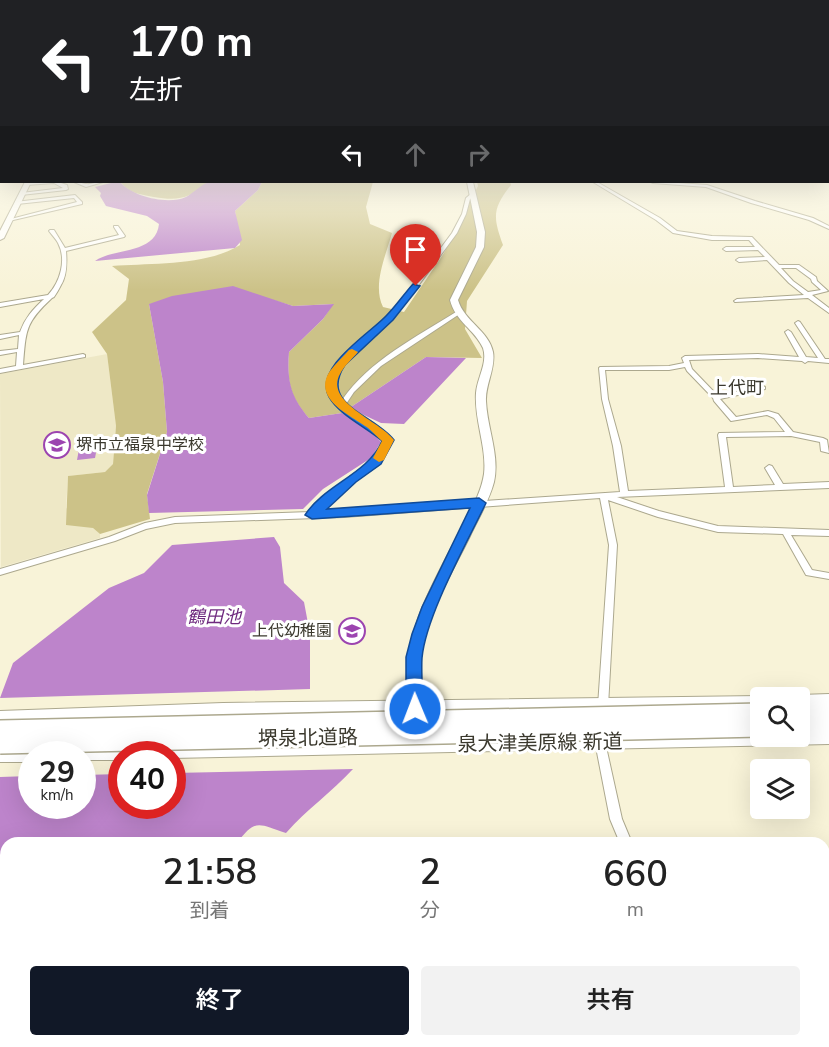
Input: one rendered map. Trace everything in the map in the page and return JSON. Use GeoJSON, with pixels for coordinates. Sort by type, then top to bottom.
{"type":"FeatureCollection","features":[{"type":"Feature","properties":{"kind":"highway"},"geometry":{"type":"LineString","coordinates":[[810,712],[829,711]]}},
{"type":"Feature","properties":{"kind":"highway","name":"堺泉北道路"},"geometry":{"type":"LineString","coordinates":[[0,729],[750,712]]}},
{"type":"Feature","properties":{"kind":"highway"},"geometry":{"type":"LineString","coordinates":[[810,727],[829,726]]}},
{"type":"Feature","properties":{"kind":"highway","name":"堺泉北道路"},"geometry":{"type":"LineString","coordinates":[[0,745],[750,728]]}},
{"type":"Feature","properties":{"kind":"main road"},"geometry":{"type":"LineString","coordinates":[[810,702],[829,701]]}},
{"type":"Feature","properties":{"kind":"main road","name":"泉大津美原線 新道"},"geometry":{"type":"LineString","coordinates":[[0,719],[223,711],[750,703]]}},
{"type":"Feature","properties":{"kind":"main road","name":"泉大津美原線 新道"},"geometry":{"type":"LineString","coordinates":[[0,754],[829,736]]}},
{"type":"Feature","properties":{"kind":"street"},"geometry":{"type":"LineString","coordinates":[[0,238],[21,194],[40,192]]}},
{"type":"Feature","properties":{"kind":"street"},"geometry":{"type":"LineString","coordinates":[[609,192],[658,219],[675,232],[712,238],[750,238],[792,282],[829,311]]}},
{"type":"Feature","properties":{"kind":"street"},"geometry":{"type":"LineString","coordinates":[[724,192],[811,219],[829,228]]}},
{"type":"Feature","properties":{"kind":"street"},"geometry":{"type":"LineString","coordinates":[[312,515],[351,479],[377,462],[388,440],[371,424],[342,405],[334,396],[333,374],[341,363],[402,304],[441,253],[464,214],[468,198],[474,194],[481,232],[480,247],[454,300],[458,313],[482,337],[488,350],[489,360],[481,393],[490,464],[488,482],[430,607],[414,657],[415,709],[419,745]]}},
{"type":"Feature","properties":{"kind":"street"},"geometry":{"type":"LineString","coordinates":[[9,220],[80,203],[75,196],[17,203]]}},
{"type":"Feature","properties":{"kind":"street"},"geometry":{"type":"LineString","coordinates":[[40,200],[40,213]]}},
{"type":"Feature","properties":{"kind":"street"},"geometry":{"type":"LineString","coordinates":[[65,250],[122,236],[116,227]]}},
{"type":"Feature","properties":{"kind":"street"},"geometry":{"type":"LineString","coordinates":[[19,368],[22,333],[29,319],[59,287],[64,273],[65,250],[52,231]]}},
{"type":"Feature","properties":{"kind":"street"},"geometry":{"type":"LineString","coordinates":[[733,248],[742,260],[769,258]]}},
{"type":"Feature","properties":{"kind":"street"},"geometry":{"type":"LineString","coordinates":[[726,249],[759,248]]}},
{"type":"Feature","properties":{"kind":"street"},"geometry":{"type":"LineString","coordinates":[[737,301],[809,295],[825,291],[814,281],[814,278],[797,266],[779,267]]}},
{"type":"Feature","properties":{"kind":"street"},"geometry":{"type":"LineString","coordinates":[[0,305],[52,296]]}},
{"type":"Feature","properties":{"kind":"street"},"geometry":{"type":"LineString","coordinates":[[342,405],[360,383],[385,361],[458,313]]}},
{"type":"Feature","properties":{"kind":"street"},"geometry":{"type":"LineString","coordinates":[[798,323],[826,361]]}},
{"type":"Feature","properties":{"kind":"street"},"geometry":{"type":"LineString","coordinates":[[0,337],[22,333]]}},
{"type":"Feature","properties":{"kind":"street"},"geometry":{"type":"LineString","coordinates":[[805,361],[790,335],[808,338]]}},
{"type":"Feature","properties":{"kind":"street"},"geometry":{"type":"LineString","coordinates":[[0,353],[21,350]]}},
{"type":"Feature","properties":{"kind":"street"},"geometry":{"type":"LineString","coordinates":[[0,371],[83,356]]}},
{"type":"Feature","properties":{"kind":"street"},"geometry":{"type":"LineString","coordinates":[[791,434],[776,416],[768,413],[734,419],[687,365],[685,358],[758,356],[826,361]]}},
{"type":"Feature","properties":{"kind":"street"},"geometry":{"type":"LineString","coordinates":[[624,494],[617,446],[605,399],[602,368],[669,368],[687,365]]}},
{"type":"Feature","properties":{"kind":"street"},"geometry":{"type":"LineString","coordinates":[[717,398],[763,388]]}},
{"type":"Feature","properties":{"kind":"street"},"geometry":{"type":"LineString","coordinates":[[729,489],[722,435],[791,434],[822,440],[824,449],[829,451]]}},
{"type":"Feature","properties":{"kind":"street"},"geometry":{"type":"LineString","coordinates":[[769,468],[780,486]]}},
{"type":"Feature","properties":{"kind":"street"},"geometry":{"type":"LineString","coordinates":[[0,572],[112,539],[146,526],[175,520],[312,515],[603,495],[829,485]]}},
{"type":"Feature","properties":{"kind":"street"},"geometry":{"type":"LineString","coordinates":[[603,495],[650,512],[718,529],[829,533]]}},
{"type":"Feature","properties":{"kind":"street"},"geometry":{"type":"LineString","coordinates":[[603,495],[613,545],[603,706]]}},
{"type":"Feature","properties":{"kind":"street"},"geometry":{"type":"LineString","coordinates":[[786,533],[809,573],[829,576]]}},
{"type":"Feature","properties":{"kind":"street"},"geometry":{"type":"LineString","coordinates":[[600,742],[616,819],[624,837]]}},
{"type":"Feature","properties":{"kind":"shaded area"},"geometry":{"type":"Polygon","coordinates":[[[134,192],[195,192],[170,199],[134,192]]]}},
{"type":"Feature","properties":{"kind":"shaded area"},"geometry":{"type":"Polygon","coordinates":[[[256,192],[370,192],[366,207],[370,224],[392,233],[379,280],[380,298],[383,307],[404,312],[444,253],[475,192],[506,192],[497,207],[496,214],[497,227],[503,245],[467,301],[465,329],[482,358],[426,357],[342,413],[309,418],[293,395],[288,371],[289,352],[323,319],[333,304],[293,306],[263,297],[149,304],[163,382],[167,432],[147,494],[150,519],[100,534],[93,528],[66,525],[68,476],[105,472],[113,464],[116,426],[107,354],[92,332],[126,300],[129,279],[112,266],[195,260],[227,252],[240,245],[235,211],[256,192]]]}},
{"type":"Feature","properties":{"kind":"shaded area","name":"堺市立福泉中学校"},"geometry":{"type":"Polygon","coordinates":[[[107,354],[116,426],[113,464],[105,472],[68,476],[66,508],[100,534],[100,538],[1,567],[0,374],[107,354]]]}},
{"type":"Feature","properties":{"kind":"water"},"geometry":{"type":"Polygon","coordinates":[[[133,192],[151,198],[170,200],[186,197],[193,192],[256,192],[235,211],[242,240],[235,248],[95,261],[142,246],[156,234],[159,224],[147,216],[106,206],[100,196],[101,193],[133,192]]]}},
{"type":"Feature","properties":{"kind":"water"},"geometry":{"type":"Polygon","coordinates":[[[233,286],[293,306],[334,304],[323,319],[289,352],[291,387],[309,418],[342,413],[372,432],[381,442],[371,458],[323,489],[303,509],[149,513],[147,495],[167,432],[163,382],[149,304],[172,296],[233,286]]]}},
{"type":"Feature","properties":{"kind":"water"},"geometry":{"type":"Polygon","coordinates":[[[426,357],[466,358],[404,424],[381,423],[353,410],[351,407],[426,357]]]}},
{"type":"Feature","properties":{"kind":"water"},"geometry":{"type":"Polygon","coordinates":[[[99,437],[95,458],[77,460],[81,439],[99,437]]]}},
{"type":"Feature","properties":{"kind":"water","name":"鶴田池"},"geometry":{"type":"Polygon","coordinates":[[[274,537],[280,547],[284,583],[304,602],[310,634],[310,689],[0,698],[13,663],[109,588],[144,573],[172,545],[274,537]]]}},
{"type":"Feature","properties":{"kind":"water"},"geometry":{"type":"Polygon","coordinates":[[[353,769],[286,833],[258,825],[253,826],[243,837],[0,837],[0,777],[18,776],[18,819],[96,819],[96,775],[108,774],[108,819],[186,819],[186,773],[353,769]]]}},
{"type":"Feature","properties":{"kind":"slow traffic"},"geometry":{"type":"LineString","coordinates":[[352,352],[333,374],[334,396],[346,410],[371,424],[388,440],[379,458]]}},
{"type":"Feature","properties":{"kind":"place","name":"堺市立福泉中学校"},"geometry":{"type":"Point","coordinates":[57,445]}},
{"type":"Feature","properties":{"kind":"place","name":"上代幼稚園"},"geometry":{"type":"Point","coordinates":[352,631]}},
{"type":"Feature","properties":{"kind":"district","name":"上代町"},"geometry":{"type":"Point","coordinates":[737,388]}},
{"type":"Feature","properties":{"kind":"route"},"geometry":{"type":"LineString","coordinates":[[415,709],[414,657],[420,634],[430,607],[479,503],[312,515],[351,479],[377,462],[386,447],[388,440],[371,424],[346,410],[334,396],[333,374],[341,363],[390,318],[416,286]]}}]}
